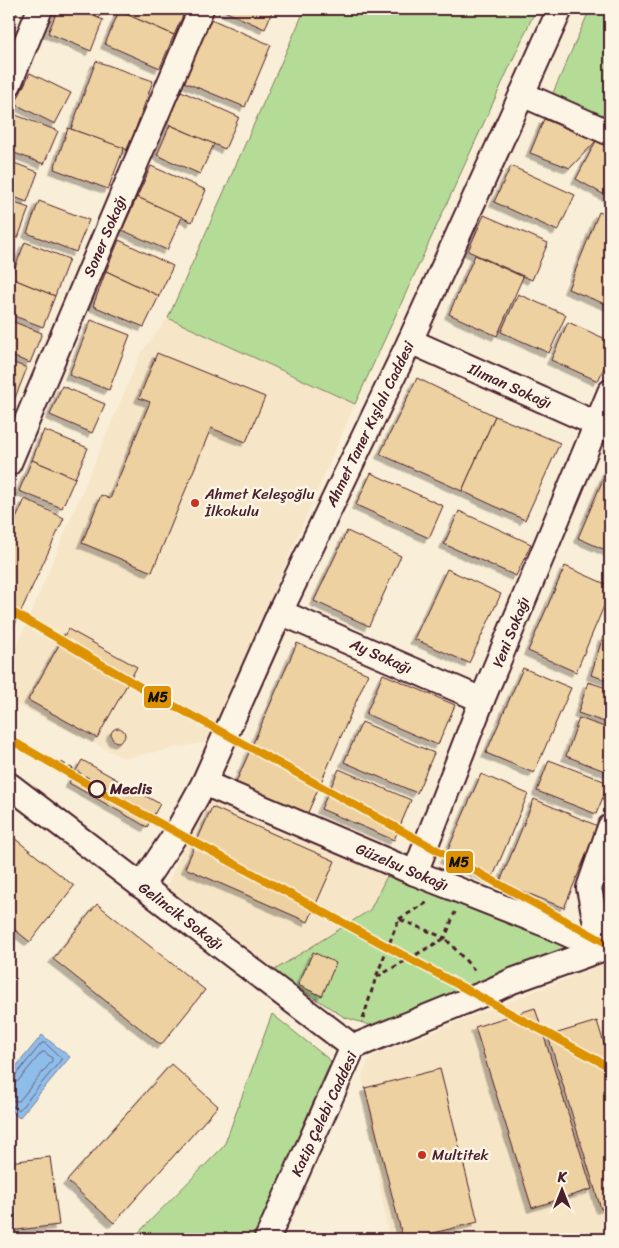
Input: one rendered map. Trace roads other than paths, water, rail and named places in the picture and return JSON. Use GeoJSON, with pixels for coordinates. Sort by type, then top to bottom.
{"type":"FeatureCollection","features":[{"type":"Feature","properties":{"kind":"street"},"geometry":{"type":"LineString","coordinates":[[9,84],[40,9]]}},
{"type":"Feature","properties":{"kind":"street","name":"Soner Sokağı"},"geometry":{"type":"LineString","coordinates":[[9,463],[201,9]]}},
{"type":"Feature","properties":{"kind":"street","name":"Ahmet Taner Kışlalı Caddesi"},"geometry":{"type":"LineString","coordinates":[[141,886],[177,832],[204,783],[280,612],[410,341],[560,9]]}},
{"type":"Feature","properties":{"kind":"street"},"geometry":{"type":"LineString","coordinates":[[522,94],[610,133]]}},
{"type":"Feature","properties":{"kind":"street","name":"Ilıman Sokağı"},"geometry":{"type":"LineString","coordinates":[[410,341],[603,427]]}},
{"type":"Feature","properties":{"kind":"street","name":"Yeni Sokağı"},"geometry":{"type":"LineString","coordinates":[[415,873],[482,700],[603,427],[610,392]]}},
{"type":"Feature","properties":{"kind":"street","name":"Ay Sokağı"},"geometry":{"type":"LineString","coordinates":[[280,612],[482,700]]}},
{"type":"Feature","properties":{"kind":"street","name":"Güzelsu Sokağı"},"geometry":{"type":"LineString","coordinates":[[204,783],[439,883],[605,948]]}},
{"type":"Feature","properties":{"kind":"street","name":"Gelincik Sokağı"},"geometry":{"type":"LineString","coordinates":[[9,785],[353,1048]]}},
{"type":"Feature","properties":{"kind":"street"},"geometry":{"type":"LineString","coordinates":[[605,948],[589,888],[610,827]]}},
{"type":"Feature","properties":{"kind":"street","name":"Katip Çelebi Caddesi"},"geometry":{"type":"LineString","coordinates":[[267,1239],[353,1048],[512,981],[605,948]]}},
{"type":"Feature","properties":{"kind":"water"},"geometry":{"type":"Polygon","coordinates":[[[42,1035],[70,1057],[19,1118],[9,1109],[9,1075],[42,1035]]]}},
{"type":"Feature","properties":{"kind":"place","name":"Ahmet Keleşoğlu İlkokulu"},"geometry":{"type":"Point","coordinates":[195,503]}},
{"type":"Feature","properties":{"kind":"place","name":"Meclis"},"geometry":{"type":"Point","coordinates":[97,789]}},
{"type":"Feature","properties":{"kind":"place","name":"Multitek"},"geometry":{"type":"Point","coordinates":[422,1155]}}]}
